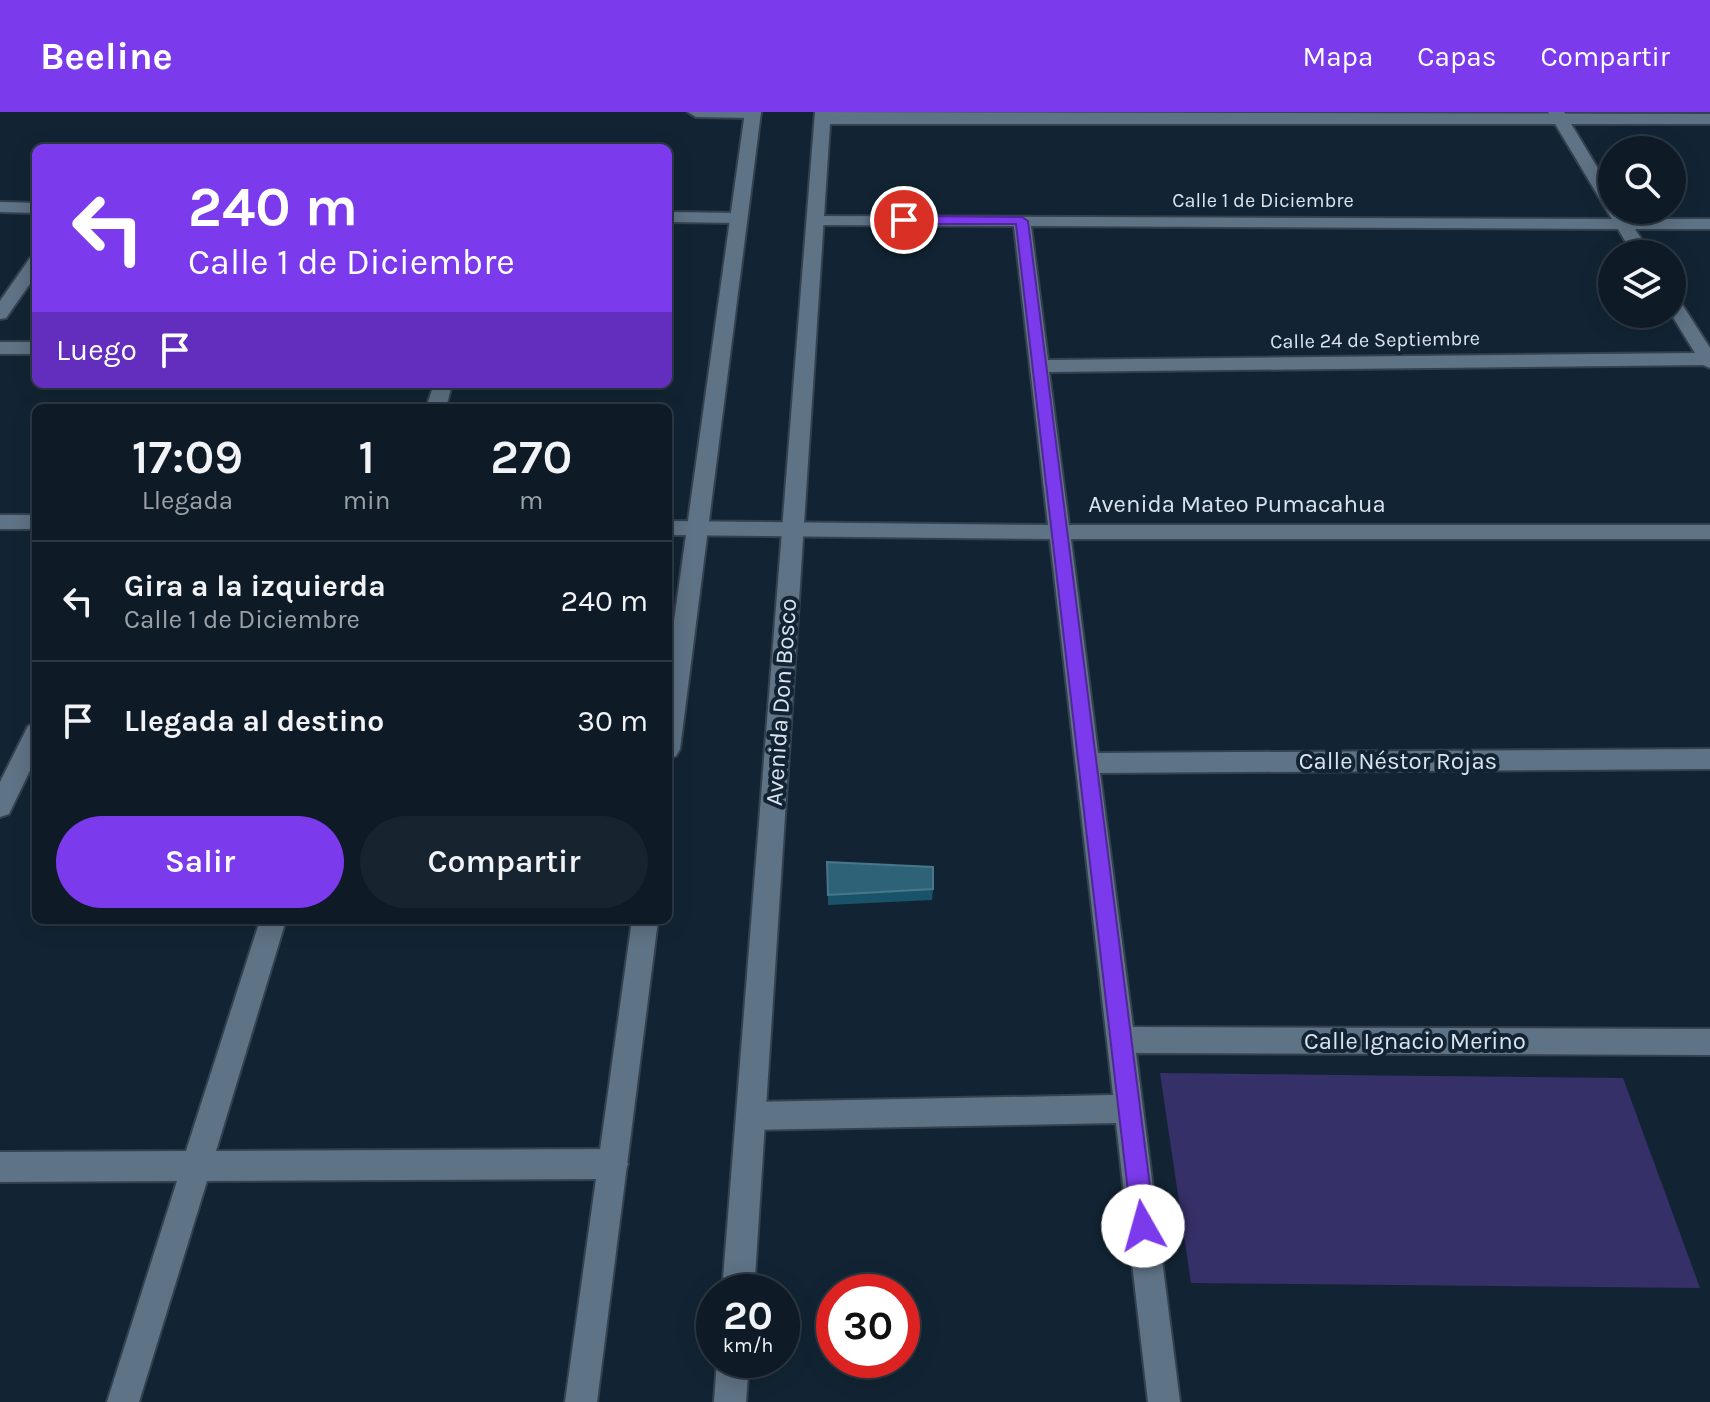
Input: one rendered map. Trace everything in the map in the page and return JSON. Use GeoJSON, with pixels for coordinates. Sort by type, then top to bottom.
{"type":"FeatureCollection","features":[{"type":"Feature","properties":{"kind":"street"},"geometry":{"type":"LineString","coordinates":[[672,719],[753,113],[696,112]]}},
{"type":"Feature","properties":{"kind":"street"},"geometry":{"type":"LineString","coordinates":[[822,116],[1558,116],[1710,119]]}},
{"type":"Feature","properties":{"kind":"street","name":"Avenida Don Bosco"},"geometry":{"type":"LineString","coordinates":[[739,1274],[822,116]]}},
{"type":"Feature","properties":{"kind":"street"},"geometry":{"type":"LineString","coordinates":[[1558,116],[1598,183]]}},
{"type":"Feature","properties":{"kind":"street"},"geometry":{"type":"LineString","coordinates":[[0,207],[32,208]]}},
{"type":"Feature","properties":{"kind":"street","name":"Calle 1 de Diciembre"},"geometry":{"type":"LineString","coordinates":[[815,220],[1022,221],[1598,213]]}},
{"type":"Feature","properties":{"kind":"street"},"geometry":{"type":"LineString","coordinates":[[672,217],[739,218]]}},
{"type":"Feature","properties":{"kind":"street"},"geometry":{"type":"LineString","coordinates":[[1022,221],[1164,1402]]}},
{"type":"Feature","properties":{"kind":"street","name":"Calle 1 de Diciembre"},"geometry":{"type":"LineString","coordinates":[[1686,221],[1710,224]]}},
{"type":"Feature","properties":{"kind":"street"},"geometry":{"type":"LineString","coordinates":[[0,314],[32,268]]}},
{"type":"Feature","properties":{"kind":"street"},"geometry":{"type":"LineString","coordinates":[[1686,324],[1709,360]]}},
{"type":"Feature","properties":{"kind":"street"},"geometry":{"type":"LineString","coordinates":[[0,348],[32,348]]}},
{"type":"Feature","properties":{"kind":"street","name":"Calle 24 de Septiembre"},"geometry":{"type":"LineString","coordinates":[[1040,366],[1709,360]]}},
{"type":"Feature","properties":{"kind":"street"},"geometry":{"type":"LineString","coordinates":[[0,522],[32,522]]}},
{"type":"Feature","properties":{"kind":"street","name":"Avenida Mateo Pumacahua"},"geometry":{"type":"LineString","coordinates":[[672,528],[793,532],[1710,532]]}},
{"type":"Feature","properties":{"kind":"street"},"geometry":{"type":"LineString","coordinates":[[0,807],[32,741]]}},
{"type":"Feature","properties":{"kind":"street","name":"Calle Néstor Rojas"},"geometry":{"type":"LineString","coordinates":[[1087,763],[1710,759]]}},
{"type":"Feature","properties":{"kind":"street"},"geometry":{"type":"LineString","coordinates":[[123,1402],[272,924]]}},
{"type":"Feature","properties":{"kind":"street"},"geometry":{"type":"LineString","coordinates":[[581,1402],[644,924]]}},
{"type":"Feature","properties":{"kind":"street","name":"Calle Ignacio Merino"},"geometry":{"type":"LineString","coordinates":[[1120,1040],[1710,1042]]}},
{"type":"Feature","properties":{"kind":"street"},"geometry":{"type":"LineString","coordinates":[[751,1116],[1129,1109]]}},
{"type":"Feature","properties":{"kind":"street"},"geometry":{"type":"LineString","coordinates":[[0,1167],[613,1164]]}},
{"type":"Feature","properties":{"kind":"street"},"geometry":{"type":"LineString","coordinates":[[730,1402],[732,1378]]}},
{"type":"Feature","properties":{"kind":"shaded area"},"geometry":{"type":"Polygon","coordinates":[[[1160,1073],[1623,1078],[1700,1288],[1191,1283],[1160,1073]]]}},
{"type":"Feature","properties":{"kind":"building"},"geometry":{"type":"Polygon","coordinates":[[[827,862],[933,867],[933,889],[828,895],[827,862]]]}},
{"type":"Feature","properties":{"kind":"route"},"geometry":{"type":"LineString","coordinates":[[904,220],[1022,221],[1143,1226]]}}]}
